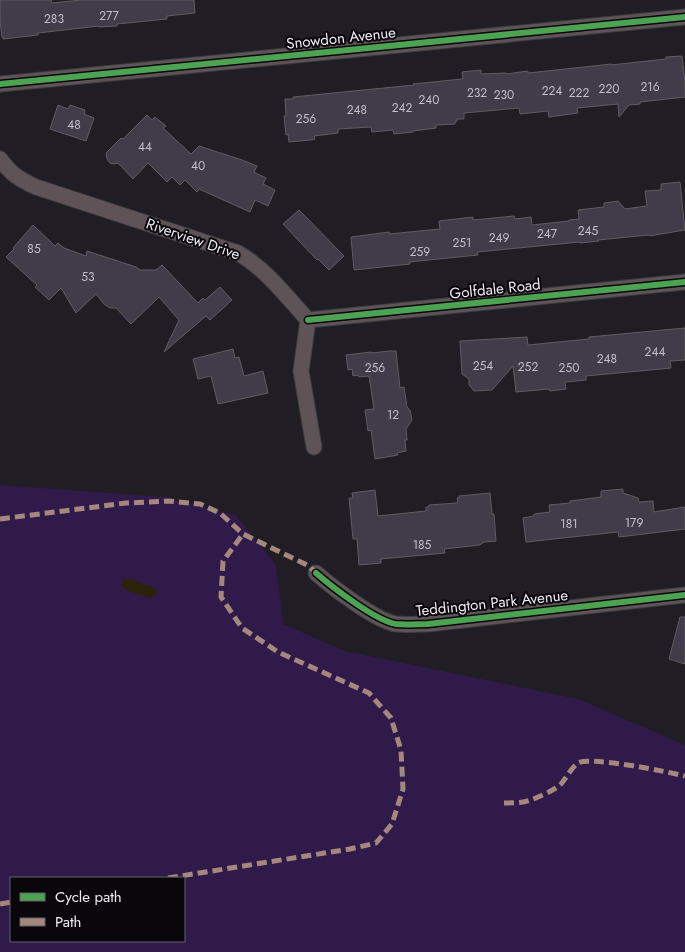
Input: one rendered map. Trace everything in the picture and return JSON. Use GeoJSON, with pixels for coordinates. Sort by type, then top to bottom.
{"type":"FeatureCollection","features":[{"type":"Feature","properties":{"kind":"street","name":"Snowdon Avenue"},"geometry":{"type":"LineString","coordinates":[[0,84],[685,17]]}},
{"type":"Feature","properties":{"kind":"street","name":"Riverview Drive"},"geometry":{"type":"LineString","coordinates":[[0,159],[9,172],[36,187],[238,253],[256,264],[308,320]]}},
{"type":"Feature","properties":{"kind":"street","name":"Golfdale Road"},"geometry":{"type":"LineString","coordinates":[[308,320],[685,282]]}},
{"type":"Feature","properties":{"kind":"street"},"geometry":{"type":"LineString","coordinates":[[308,320],[301,371],[314,447]]}},
{"type":"Feature","properties":{"kind":"street","name":"Teddington Park Avenue"},"geometry":{"type":"LineString","coordinates":[[316,573],[364,609],[383,620],[395,624],[428,624],[685,595]]}},
{"type":"Feature","properties":{"kind":"shaded area"},"geometry":{"type":"Polygon","coordinates":[[[0,485],[164,497],[236,515],[276,565],[283,624],[345,651],[578,699],[685,745],[685,952],[0,952],[0,485]]]}},
{"type":"Feature","properties":{"kind":"sand"},"geometry":{"type":"Polygon","coordinates":[[[123,579],[132,579],[154,587],[157,594],[152,598],[131,592],[121,587],[123,579]]]}},
{"type":"Feature","properties":{"kind":"building"},"geometry":{"type":"Polygon","coordinates":[[[0,0],[51,0],[52,3],[81,0],[194,0],[195,13],[167,16],[167,19],[117,24],[117,26],[99,26],[3,39],[0,21],[0,0]]]}},
{"type":"Feature","properties":{"kind":"building"},"geometry":{"type":"Polygon","coordinates":[[[682,56],[685,97],[629,105],[619,117],[618,104],[577,108],[578,113],[549,117],[548,111],[520,114],[519,108],[464,113],[464,119],[457,119],[455,124],[436,125],[436,128],[413,132],[394,134],[393,130],[372,132],[371,127],[338,129],[338,133],[314,136],[315,139],[311,140],[289,142],[288,134],[286,135],[285,99],[293,99],[293,97],[462,79],[462,72],[481,70],[481,74],[506,74],[528,71],[528,73],[682,56]]]}},
{"type":"Feature","properties":{"kind":"building"},"geometry":{"type":"Polygon","coordinates":[[[58,105],[68,109],[70,105],[85,110],[84,114],[94,118],[86,141],[50,129],[58,105]]]}},
{"type":"Feature","properties":{"kind":"building"},"geometry":{"type":"Polygon","coordinates":[[[147,115],[152,120],[155,117],[166,126],[163,128],[191,154],[199,146],[257,166],[254,172],[266,178],[263,184],[275,190],[268,206],[255,200],[250,212],[199,189],[197,192],[185,180],[180,185],[172,177],[167,182],[148,163],[133,179],[118,163],[110,163],[106,153],[147,115]]]}},
{"type":"Feature","properties":{"kind":"building"},"geometry":{"type":"Polygon","coordinates":[[[680,182],[685,230],[649,236],[477,252],[478,255],[354,270],[351,237],[389,232],[389,234],[440,229],[439,221],[473,217],[473,220],[514,216],[515,219],[531,217],[532,225],[569,221],[579,219],[578,210],[604,207],[604,203],[618,201],[625,209],[647,206],[645,191],[661,190],[661,184],[680,182]]]}},
{"type":"Feature","properties":{"kind":"building"},"geometry":{"type":"Polygon","coordinates":[[[299,210],[344,256],[329,270],[283,224],[299,210]]]}},
{"type":"Feature","properties":{"kind":"building"},"geometry":{"type":"Polygon","coordinates":[[[33,225],[55,246],[58,243],[64,248],[86,256],[87,251],[140,270],[156,270],[162,265],[198,303],[203,298],[205,300],[220,287],[232,300],[210,320],[206,316],[164,352],[179,320],[159,297],[131,324],[116,308],[110,308],[105,305],[96,294],[76,313],[61,288],[49,300],[35,287],[37,285],[6,257],[33,225]]]}},
{"type":"Feature","properties":{"kind":"building"},"geometry":{"type":"Polygon","coordinates":[[[685,328],[685,360],[670,361],[671,368],[586,376],[586,380],[565,382],[566,389],[516,392],[513,366],[492,390],[474,391],[469,385],[469,379],[462,374],[460,341],[527,337],[528,345],[685,328]]]}},
{"type":"Feature","properties":{"kind":"building"},"geometry":{"type":"Polygon","coordinates":[[[233,349],[235,358],[239,357],[244,376],[263,371],[268,393],[218,404],[211,376],[198,379],[193,359],[233,349]]]}},
{"type":"Feature","properties":{"kind":"building"},"geometry":{"type":"Polygon","coordinates":[[[396,351],[400,388],[404,387],[407,407],[410,410],[412,420],[406,429],[406,451],[397,453],[398,455],[375,459],[371,430],[368,431],[365,410],[374,409],[369,376],[353,376],[352,369],[348,370],[346,355],[396,351]]]}},
{"type":"Feature","properties":{"kind":"building"},"geometry":{"type":"Polygon","coordinates":[[[623,489],[623,493],[638,498],[639,502],[653,501],[654,512],[685,507],[685,529],[619,537],[618,532],[526,542],[523,518],[534,516],[534,514],[550,512],[549,505],[601,497],[601,491],[623,489]]]}},
{"type":"Feature","properties":{"kind":"building"},"geometry":{"type":"Polygon","coordinates":[[[375,490],[378,516],[426,511],[426,507],[429,507],[429,505],[457,503],[459,496],[490,493],[496,541],[484,542],[480,545],[444,549],[445,553],[381,559],[381,563],[359,565],[357,539],[353,539],[349,498],[353,498],[352,493],[375,490]]]}},
{"type":"Feature","properties":{"kind":"building"},"geometry":{"type":"Polygon","coordinates":[[[680,617],[685,617],[685,664],[669,659],[680,617]]]}},
{"type":"Feature","properties":{"kind":"marked path"},"geometry":{"type":"LineString","coordinates":[[0,519],[126,503],[169,501],[200,504],[220,513],[243,534],[309,566],[316,573]]}},
{"type":"Feature","properties":{"kind":"marked path"},"geometry":{"type":"LineString","coordinates":[[174,877],[350,849],[376,843],[392,824],[403,789],[401,750],[391,718],[369,693],[278,652],[242,628],[221,597],[223,561],[243,534]]}},
{"type":"Feature","properties":{"kind":"marked path"},"geometry":{"type":"LineString","coordinates":[[504,803],[527,801],[549,792],[561,784],[578,763],[585,761],[630,765],[685,776]]}},
{"type":"Feature","properties":{"kind":"marked path"},"geometry":{"type":"LineString","coordinates":[[0,904],[10,902]]}},
{"type":"Feature","properties":{"kind":"cycle path"},"geometry":{"type":"LineString","coordinates":[[0,84],[685,17]]}},
{"type":"Feature","properties":{"kind":"cycle path"},"geometry":{"type":"LineString","coordinates":[[308,320],[685,282]]}},
{"type":"Feature","properties":{"kind":"cycle path"},"geometry":{"type":"LineString","coordinates":[[316,573],[366,610],[387,622],[396,624],[428,624],[685,595]]}}]}
